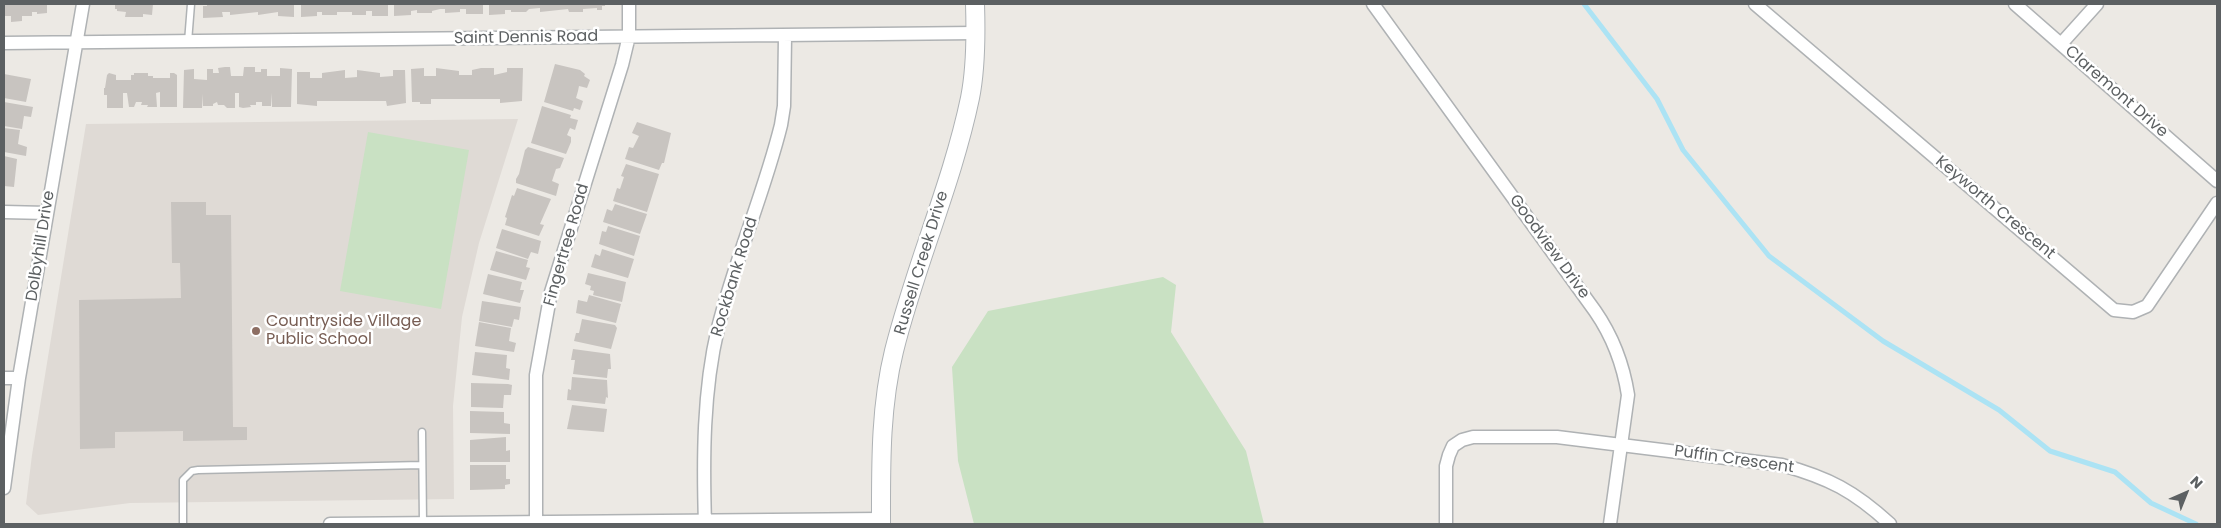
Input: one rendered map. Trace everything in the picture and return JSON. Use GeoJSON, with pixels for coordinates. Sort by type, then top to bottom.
{"type":"FeatureCollection","features":[{"type":"Feature","properties":{"kind":"street","name":"Dolbyhill Drive"},"geometry":{"type":"LineString","coordinates":[[4,488],[19,378],[83,4]]}},
{"type":"Feature","properties":{"kind":"street","name":"Fingertree Road"},"geometry":{"type":"LineString","coordinates":[[536,523],[536,375],[551,292],[629,36],[629,4]]}},
{"type":"Feature","properties":{"kind":"street","name":"Russell Creek Drive"},"geometry":{"type":"LineString","coordinates":[[881,522],[881,458],[884,406],[894,352],[960,140],[970,96],[976,33],[975,4]]}},
{"type":"Feature","properties":{"kind":"street","name":"Goodview Drive"},"geometry":{"type":"LineString","coordinates":[[1373,4],[1607,328],[1614,343],[1625,377],[1628,394],[1610,524]]}},
{"type":"Feature","properties":{"kind":"street","name":"Keyworth Crescent"},"geometry":{"type":"LineString","coordinates":[[1755,4],[2114,310],[2133,312],[2147,306],[2217,203]]}},
{"type":"Feature","properties":{"kind":"street","name":"Claremont Drive"},"geometry":{"type":"LineString","coordinates":[[2014,4],[2217,181]]}},
{"type":"Feature","properties":{"kind":"street"},"geometry":{"type":"LineString","coordinates":[[2062,44],[2097,4]]}},
{"type":"Feature","properties":{"kind":"street","name":"Saint Dennis Road"},"geometry":{"type":"LineString","coordinates":[[4,43],[629,36],[785,37],[976,33]]}},
{"type":"Feature","properties":{"kind":"street","name":"Rockbank Road"},"geometry":{"type":"LineString","coordinates":[[705,522],[706,411],[718,329],[781,125],[784,106],[785,37]]}},
{"type":"Feature","properties":{"kind":"street"},"geometry":{"type":"LineString","coordinates":[[4,212],[47,213]]}},
{"type":"Feature","properties":{"kind":"street"},"geometry":{"type":"LineString","coordinates":[[4,378],[19,378]]}},
{"type":"Feature","properties":{"kind":"street","name":"Puffin Crescent"},"geometry":{"type":"LineString","coordinates":[[1446,524],[1446,466],[1453,446],[1462,440],[1484,436],[1548,437],[1622,444],[1782,465],[1813,473],[1849,490],[1890,524]]}},
{"type":"Feature","properties":{"kind":"street"},"geometry":{"type":"LineString","coordinates":[[330,524],[881,522]]}},
{"type":"Feature","properties":{"kind":"lane"},"geometry":{"type":"LineString","coordinates":[[188,42],[191,4]]}},
{"type":"Feature","properties":{"kind":"lane"},"geometry":{"type":"LineString","coordinates":[[422,432],[423,523]]}},
{"type":"Feature","properties":{"kind":"lane"},"geometry":{"type":"LineString","coordinates":[[183,524],[183,480],[192,472],[198,470],[422,466]]}},
{"type":"Feature","properties":{"kind":"shaded area","name":"Countryside Village Public School"},"geometry":{"type":"Polygon","coordinates":[[[518,119],[479,243],[462,317],[453,406],[454,499],[130,503],[38,515],[26,504],[32,455],[86,124],[518,119]]]}},
{"type":"Feature","properties":{"kind":"green space"},"geometry":{"type":"Polygon","coordinates":[[[368,132],[469,150],[441,309],[340,291],[368,132]]]}},
{"type":"Feature","properties":{"kind":"green space"},"geometry":{"type":"Polygon","coordinates":[[[1163,277],[1176,285],[1171,332],[1246,451],[1264,524],[974,524],[958,461],[952,367],[988,311],[1163,277]]]}},
{"type":"Feature","properties":{"kind":"building"},"geometry":{"type":"Polygon","coordinates":[[[4,4],[47,4],[47,13],[37,14],[37,12],[32,12],[32,16],[22,16],[22,21],[11,22],[11,16],[4,16],[4,4]]]}},
{"type":"Feature","properties":{"kind":"building"},"geometry":{"type":"Polygon","coordinates":[[[115,4],[153,4],[152,15],[143,14],[143,17],[125,17],[126,12],[117,11],[115,4]]]}},
{"type":"Feature","properties":{"kind":"building"},"geometry":{"type":"Polygon","coordinates":[[[207,4],[294,4],[294,17],[278,16],[278,12],[258,15],[258,12],[230,15],[230,12],[222,12],[223,17],[203,18],[203,6],[207,6],[207,4]]]}},
{"type":"Feature","properties":{"kind":"building"},"geometry":{"type":"Polygon","coordinates":[[[301,4],[388,4],[388,16],[372,16],[372,11],[366,11],[366,15],[352,15],[352,12],[337,12],[337,15],[322,15],[322,12],[317,12],[317,16],[301,17],[301,4]]]}},
{"type":"Feature","properties":{"kind":"building"},"geometry":{"type":"Polygon","coordinates":[[[394,4],[483,4],[483,14],[466,14],[466,9],[460,9],[460,12],[445,13],[445,9],[440,9],[432,11],[432,13],[417,13],[417,10],[411,11],[411,15],[394,16],[394,4]]]}},
{"type":"Feature","properties":{"kind":"building"},"geometry":{"type":"Polygon","coordinates":[[[489,4],[605,4],[605,6],[602,6],[602,10],[597,10],[597,8],[583,9],[583,12],[569,12],[568,9],[540,12],[540,8],[529,9],[526,12],[505,10],[505,14],[489,15],[489,4]]]}},
{"type":"Feature","properties":{"kind":"building"},"geometry":{"type":"Polygon","coordinates":[[[555,64],[580,70],[590,80],[587,88],[579,86],[576,98],[583,101],[580,110],[574,108],[573,111],[544,102],[555,64]]]}},
{"type":"Feature","properties":{"kind":"building"},"geometry":{"type":"Polygon","coordinates":[[[230,67],[231,76],[243,76],[244,67],[255,67],[255,72],[267,69],[267,76],[280,76],[280,68],[292,69],[291,107],[272,107],[272,93],[271,106],[262,106],[262,102],[256,102],[256,105],[250,105],[251,107],[239,107],[239,93],[235,93],[235,108],[218,105],[217,102],[213,106],[203,106],[203,94],[202,108],[183,108],[184,70],[194,69],[194,79],[207,80],[207,69],[213,69],[213,73],[219,73],[218,68],[230,67]]]}},
{"type":"Feature","properties":{"kind":"building"},"geometry":{"type":"Polygon","coordinates":[[[424,68],[424,76],[436,76],[436,68],[459,71],[459,75],[472,75],[472,70],[494,68],[494,75],[507,72],[507,68],[523,68],[522,101],[500,103],[500,99],[431,99],[431,104],[412,102],[411,69],[424,68]]]}},
{"type":"Feature","properties":{"kind":"building"},"geometry":{"type":"Polygon","coordinates":[[[345,70],[345,78],[357,77],[357,70],[380,73],[380,77],[393,76],[393,70],[405,70],[406,103],[387,106],[386,101],[317,101],[317,106],[297,104],[297,72],[310,72],[310,78],[322,78],[322,73],[345,70]]]}},
{"type":"Feature","properties":{"kind":"building"},"geometry":{"type":"Polygon","coordinates":[[[109,73],[116,75],[116,80],[131,80],[131,75],[134,75],[134,73],[148,73],[148,76],[153,76],[153,78],[170,78],[170,73],[174,73],[177,75],[177,107],[160,107],[160,92],[156,93],[157,107],[147,107],[148,105],[141,105],[142,102],[136,102],[134,107],[129,107],[127,93],[123,93],[123,108],[107,108],[107,95],[104,95],[104,88],[109,73]]]}},
{"type":"Feature","properties":{"kind":"building"},"geometry":{"type":"Polygon","coordinates":[[[4,74],[31,79],[26,102],[4,98],[4,74]]]}},
{"type":"Feature","properties":{"kind":"building"},"geometry":{"type":"Polygon","coordinates":[[[4,102],[33,107],[31,117],[24,116],[22,129],[4,126],[4,102]]]}},
{"type":"Feature","properties":{"kind":"building"},"geometry":{"type":"Polygon","coordinates":[[[542,106],[571,115],[570,118],[578,120],[575,130],[570,128],[567,135],[571,137],[571,142],[566,154],[531,143],[542,106]]]}},
{"type":"Feature","properties":{"kind":"building"},"geometry":{"type":"Polygon","coordinates":[[[637,122],[671,133],[664,163],[662,163],[659,170],[625,159],[629,147],[633,148],[639,136],[632,133],[637,122]]]}},
{"type":"Feature","properties":{"kind":"building"},"geometry":{"type":"Polygon","coordinates":[[[4,128],[20,130],[18,144],[27,147],[26,156],[4,152],[4,128]]]}},
{"type":"Feature","properties":{"kind":"building"},"geometry":{"type":"Polygon","coordinates":[[[528,147],[564,158],[560,168],[556,169],[552,181],[559,184],[556,196],[516,183],[525,150],[528,147]]]}},
{"type":"Feature","properties":{"kind":"building"},"geometry":{"type":"Polygon","coordinates":[[[4,156],[17,159],[14,187],[4,186],[4,156]]]}},
{"type":"Feature","properties":{"kind":"building"},"geometry":{"type":"Polygon","coordinates":[[[626,164],[659,174],[647,212],[613,201],[617,188],[620,189],[624,177],[621,176],[626,164]]]}},
{"type":"Feature","properties":{"kind":"building"},"geometry":{"type":"Polygon","coordinates":[[[517,188],[551,199],[540,224],[544,225],[539,236],[505,225],[507,218],[505,217],[512,195],[514,196],[517,188]]]}},
{"type":"Feature","properties":{"kind":"building"},"geometry":{"type":"Polygon","coordinates":[[[171,202],[206,202],[206,215],[231,215],[233,427],[247,427],[247,440],[183,441],[183,431],[115,432],[115,448],[80,449],[79,300],[181,298],[180,263],[172,263],[171,202]]]}},
{"type":"Feature","properties":{"kind":"building"},"geometry":{"type":"Polygon","coordinates":[[[615,204],[647,214],[640,234],[603,222],[607,209],[612,211],[615,204]]]}},
{"type":"Feature","properties":{"kind":"building"},"geometry":{"type":"Polygon","coordinates":[[[608,226],[640,236],[634,256],[599,244],[602,231],[606,232],[608,226]]]}},
{"type":"Feature","properties":{"kind":"building"},"geometry":{"type":"Polygon","coordinates":[[[502,229],[541,241],[538,254],[531,252],[528,259],[496,248],[502,229]]]}},
{"type":"Feature","properties":{"kind":"building"},"geometry":{"type":"Polygon","coordinates":[[[602,249],[634,259],[628,278],[591,267],[595,254],[600,256],[602,249]]]}},
{"type":"Feature","properties":{"kind":"building"},"geometry":{"type":"Polygon","coordinates":[[[496,251],[528,260],[526,267],[530,268],[526,280],[490,270],[496,251]]]}},
{"type":"Feature","properties":{"kind":"building"},"geometry":{"type":"Polygon","coordinates":[[[588,273],[626,282],[622,302],[593,295],[594,291],[590,290],[591,286],[585,284],[588,273]]]}},
{"type":"Feature","properties":{"kind":"building"},"geometry":{"type":"Polygon","coordinates":[[[488,274],[522,282],[520,290],[524,290],[520,303],[483,294],[488,274]]]}},
{"type":"Feature","properties":{"kind":"building"},"geometry":{"type":"Polygon","coordinates":[[[589,295],[621,304],[616,323],[576,313],[578,300],[587,302],[589,295]]]}},
{"type":"Feature","properties":{"kind":"building"},"geometry":{"type":"Polygon","coordinates":[[[482,301],[521,307],[519,320],[514,319],[512,327],[479,321],[482,301]]]}},
{"type":"Feature","properties":{"kind":"building"},"geometry":{"type":"Polygon","coordinates":[[[582,319],[615,325],[617,328],[611,349],[574,341],[576,333],[579,333],[582,319]]]}},
{"type":"Feature","properties":{"kind":"building"},"geometry":{"type":"Polygon","coordinates":[[[479,322],[511,328],[509,341],[516,343],[514,352],[475,346],[479,322]]]}},
{"type":"Feature","properties":{"kind":"building"},"geometry":{"type":"Polygon","coordinates":[[[573,349],[610,354],[611,369],[608,369],[607,378],[573,374],[575,360],[571,360],[573,349]]]}},
{"type":"Feature","properties":{"kind":"building"},"geometry":{"type":"Polygon","coordinates":[[[475,352],[507,355],[506,368],[510,369],[509,380],[472,375],[475,352]]]}},
{"type":"Feature","properties":{"kind":"building"},"geometry":{"type":"Polygon","coordinates":[[[572,377],[607,380],[608,398],[606,397],[605,404],[567,400],[568,389],[571,390],[572,377]]]}},
{"type":"Feature","properties":{"kind":"building"},"geometry":{"type":"Polygon","coordinates":[[[471,383],[512,385],[511,395],[504,395],[503,408],[471,407],[471,383]]]}},
{"type":"Feature","properties":{"kind":"building"},"geometry":{"type":"Polygon","coordinates":[[[572,405],[607,409],[604,432],[567,429],[572,405]]]}},
{"type":"Feature","properties":{"kind":"building"},"geometry":{"type":"Polygon","coordinates":[[[470,411],[504,412],[504,423],[510,424],[510,434],[470,433],[470,411]]]}},
{"type":"Feature","properties":{"kind":"building"},"geometry":{"type":"Polygon","coordinates":[[[506,437],[506,451],[510,450],[510,462],[470,462],[470,440],[506,437]]]}},
{"type":"Feature","properties":{"kind":"building"},"geometry":{"type":"Polygon","coordinates":[[[470,465],[506,465],[506,479],[510,479],[510,484],[505,485],[505,489],[470,490],[470,465]]]}},
{"type":"Feature","properties":{"kind":"waterway"},"geometry":{"type":"LineString","coordinates":[[1584,4],[1657,99],[1683,150],[1769,256],[1883,341],[1999,410],[2050,451],[2115,472],[2151,503],[2196,524]]}},
{"type":"Feature","properties":{"kind":"place","name":"Countryside Village Public School"},"geometry":{"type":"Point","coordinates":[256,331]}}]}
